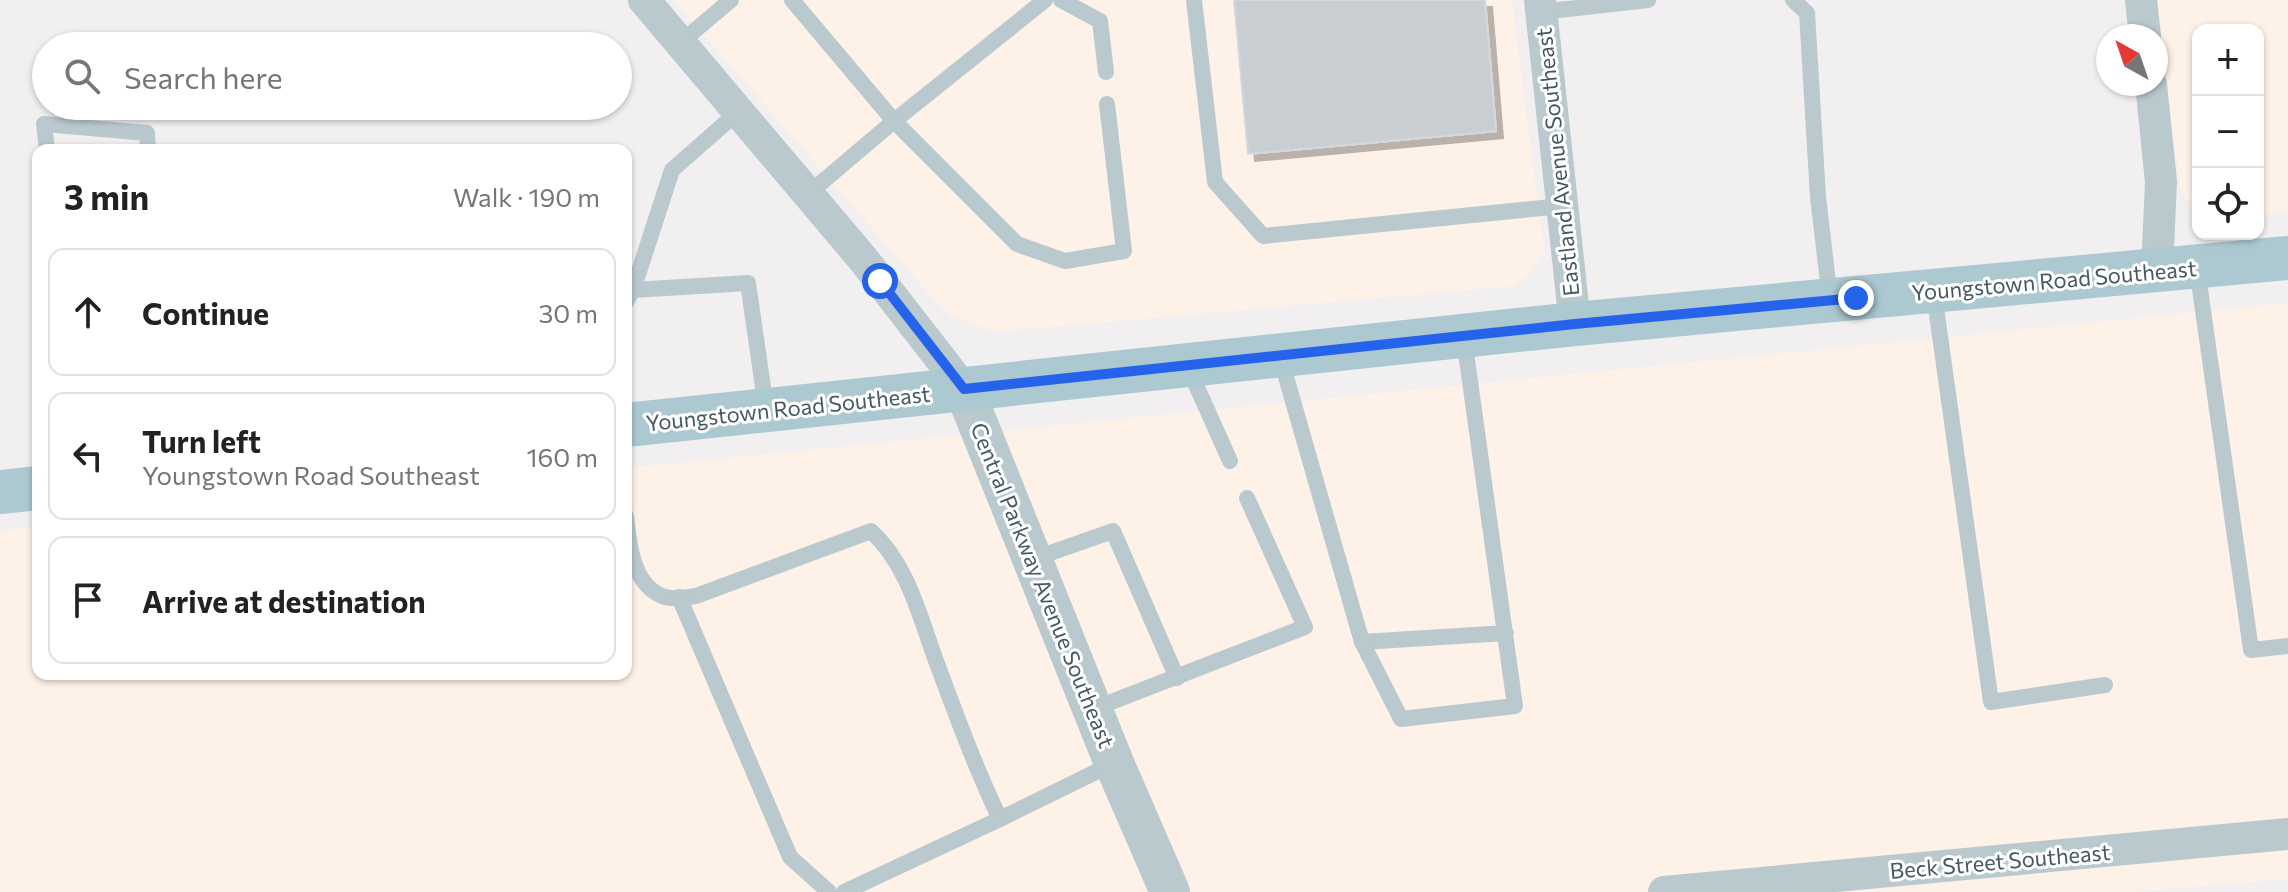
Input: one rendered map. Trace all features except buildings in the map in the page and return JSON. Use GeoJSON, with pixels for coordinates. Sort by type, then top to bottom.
{"type":"FeatureCollection","features":[{"type":"Feature","properties":{"kind":"main road","name":"Youngstown Road Southeast"},"geometry":{"type":"LineString","coordinates":[[632,424],[1575,324],[2288,258]]}},
{"type":"Feature","properties":{"kind":"main road"},"geometry":{"type":"LineString","coordinates":[[0,492],[32,489]]}},
{"type":"Feature","properties":{"kind":"street","name":"Central Parkway Avenue Southeast"},"geometry":{"type":"LineString","coordinates":[[644,0],[863,259],[964,389],[1114,763],[1170,892]]}},
{"type":"Feature","properties":{"kind":"street"},"geometry":{"type":"LineString","coordinates":[[2141,0],[2144,24]]}},
{"type":"Feature","properties":{"kind":"street","name":"Eastland Avenue Southeast"},"geometry":{"type":"LineString","coordinates":[[1540,6],[1575,324]]}},
{"type":"Feature","properties":{"kind":"street"},"geometry":{"type":"LineString","coordinates":[[2152,96],[2161,182],[2177,268]]}},
{"type":"Feature","properties":{"kind":"street","name":"Beck Street Southeast"},"geometry":{"type":"LineString","coordinates":[[1664,892],[2288,834]]}},
{"type":"Feature","properties":{"kind":"lane"},"geometry":{"type":"LineString","coordinates":[[680,43],[731,0]]}},
{"type":"Feature","properties":{"kind":"lane"},"geometry":{"type":"LineString","coordinates":[[792,0],[894,121],[1017,244],[1065,261],[1124,251],[1107,104]]}},
{"type":"Feature","properties":{"kind":"lane"},"geometry":{"type":"LineString","coordinates":[[808,194],[1045,0]]}},
{"type":"Feature","properties":{"kind":"lane"},"geometry":{"type":"LineString","coordinates":[[1061,0],[1100,21],[1106,72]]}},
{"type":"Feature","properties":{"kind":"lane"},"geometry":{"type":"LineString","coordinates":[[1194,0],[1215,182],[1263,236],[1562,206]]}},
{"type":"Feature","properties":{"kind":"lane"},"geometry":{"type":"LineString","coordinates":[[1540,6],[1648,0]]}},
{"type":"Feature","properties":{"kind":"lane"},"geometry":{"type":"LineString","coordinates":[[1793,0],[1807,13],[1818,197],[1830,300]]}},
{"type":"Feature","properties":{"kind":"lane"},"geometry":{"type":"LineString","coordinates":[[632,287],[672,170],[738,112]]}},
{"type":"Feature","properties":{"kind":"lane"},"geometry":{"type":"LineString","coordinates":[[46,144],[44,124],[147,133],[148,144]]}},
{"type":"Feature","properties":{"kind":"lane"},"geometry":{"type":"LineString","coordinates":[[2177,268],[2251,650],[2288,646]]}},
{"type":"Feature","properties":{"kind":"lane"},"geometry":{"type":"LineString","coordinates":[[632,296],[748,283],[767,411]]}},
{"type":"Feature","properties":{"kind":"lane"},"geometry":{"type":"LineString","coordinates":[[1934,291],[1991,702],[2105,685]]}},
{"type":"Feature","properties":{"kind":"lane"},"geometry":{"type":"LineString","coordinates":[[1280,356],[1362,642],[1401,719],[1515,706],[1464,336]]}},
{"type":"Feature","properties":{"kind":"lane"},"geometry":{"type":"LineString","coordinates":[[1187,366],[1230,461]]}},
{"type":"Feature","properties":{"kind":"lane"},"geometry":{"type":"LineString","coordinates":[[1093,709],[1305,627],[1247,498]]}},
{"type":"Feature","properties":{"kind":"lane"},"geometry":{"type":"LineString","coordinates":[[632,557],[648,588],[667,598],[696,596],[871,531],[886,545],[905,577],[978,773],[1000,819]]}},
{"type":"Feature","properties":{"kind":"lane"},"geometry":{"type":"LineString","coordinates":[[1033,559],[1113,531],[1177,678]]}},
{"type":"Feature","properties":{"kind":"lane"},"geometry":{"type":"LineString","coordinates":[[679,597],[790,857],[829,892]]}},
{"type":"Feature","properties":{"kind":"lane"},"geometry":{"type":"LineString","coordinates":[[1362,642],[1506,633]]}},
{"type":"Feature","properties":{"kind":"lane"},"geometry":{"type":"LineString","coordinates":[[844,892],[1114,763]]}},
{"type":"Feature","properties":{"kind":"shaded area"},"geometry":{"type":"Polygon","coordinates":[[[674,0],[1512,0],[1544,251],[1530,274],[1514,286],[994,332],[951,316],[929,294],[674,0]]]}},
{"type":"Feature","properties":{"kind":"shaded area"},"geometry":{"type":"Polygon","coordinates":[[[2156,0],[2288,0],[2288,212],[2264,215],[2264,24],[2192,24],[2192,207],[2180,187],[2168,94],[2168,24],[2159,24],[2156,0]]]}},
{"type":"Feature","properties":{"kind":"shaded area"},"geometry":{"type":"Polygon","coordinates":[[[2288,303],[2288,879],[2134,892],[0,892],[0,531],[32,528],[32,680],[632,680],[632,467],[2288,303]]]}},
{"type":"Feature","properties":{"kind":"route"},"geometry":{"type":"LineString","coordinates":[[880,281],[964,389],[1575,324],[1856,298]]}}]}
